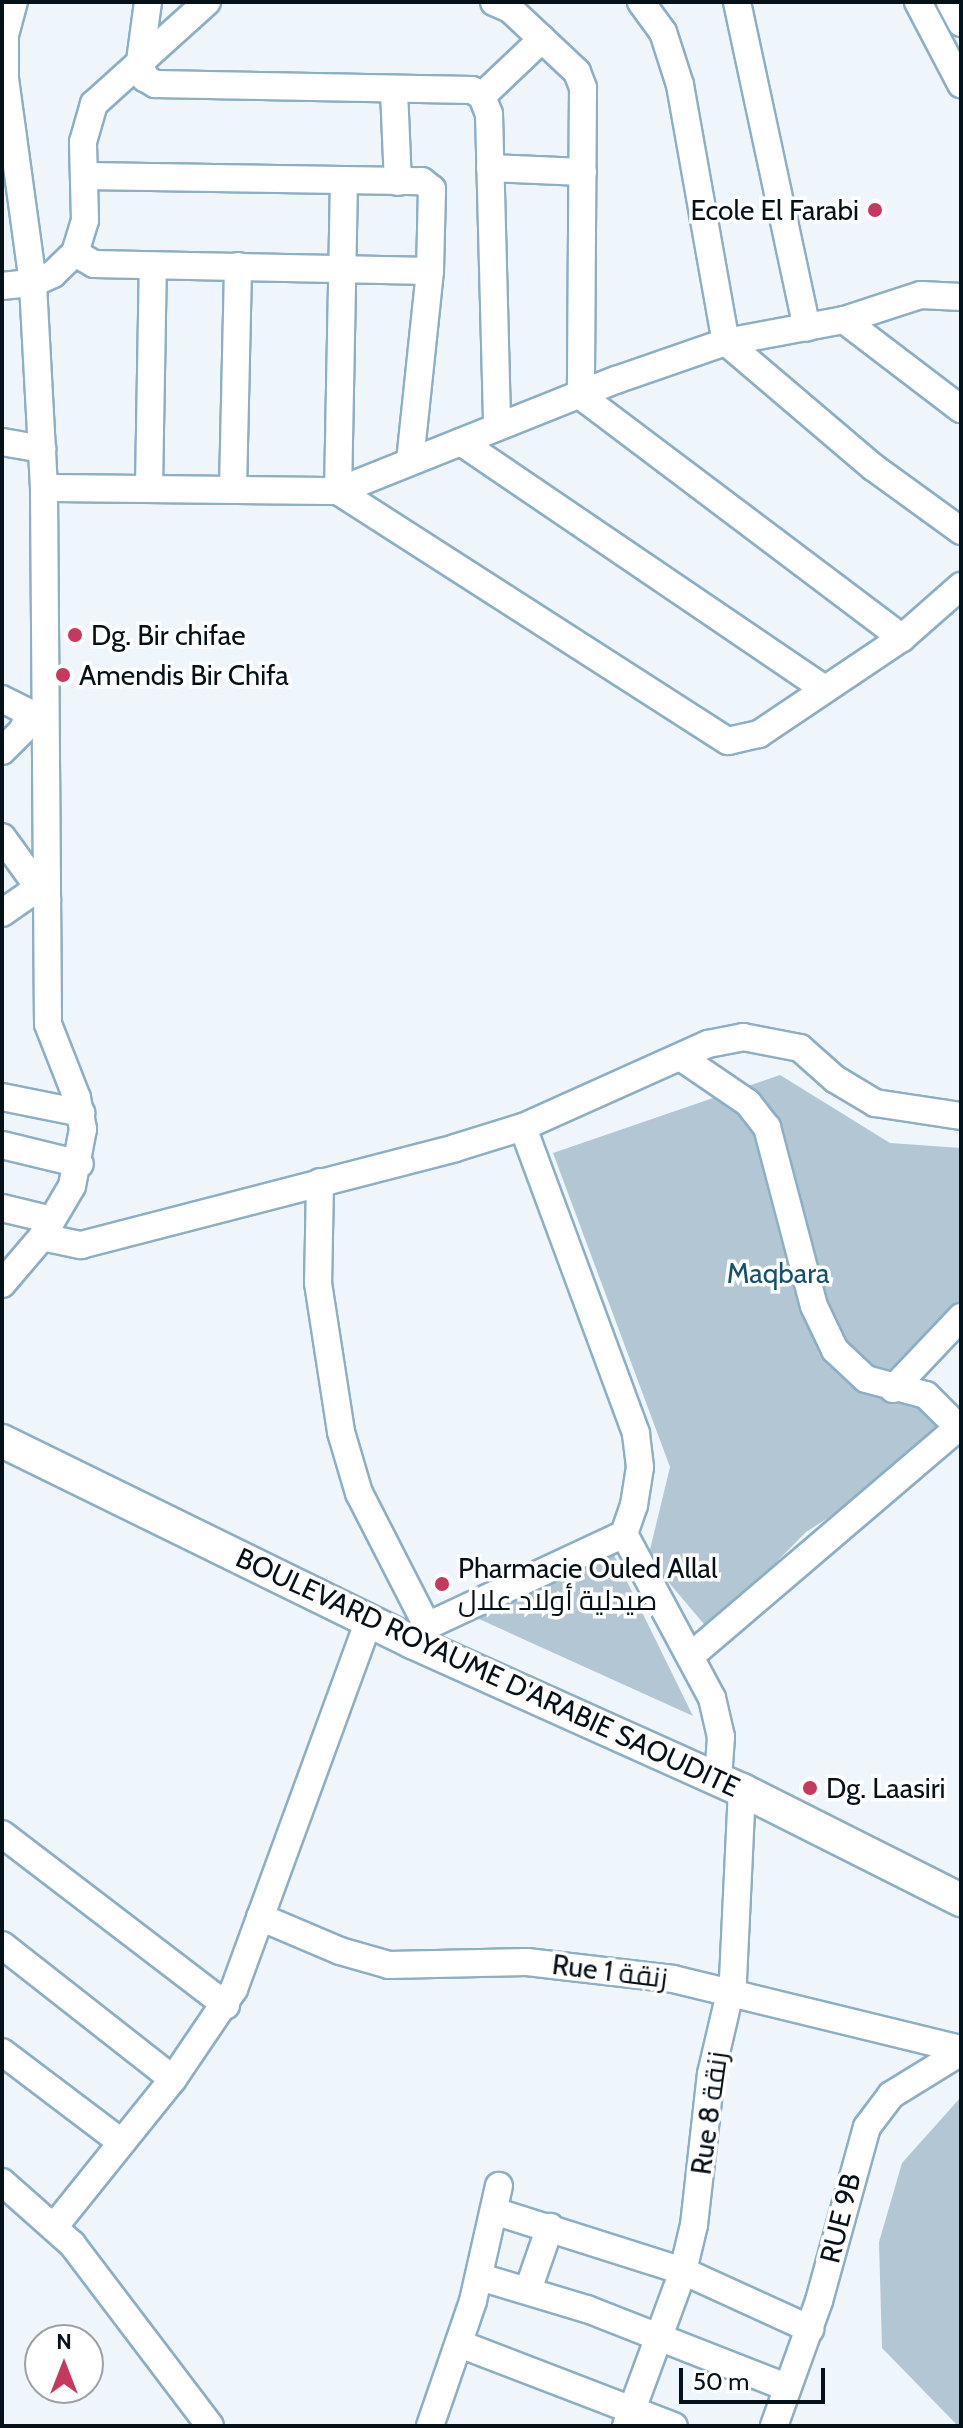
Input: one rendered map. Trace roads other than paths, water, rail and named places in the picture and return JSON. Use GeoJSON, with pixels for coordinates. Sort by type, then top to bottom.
{"type":"FeatureCollection","features":[{"type":"Feature","properties":{"kind":"main road","name":"BOULEVARD ROYAUME D'ARABIE SAOUDITE"},"geometry":{"type":"LineString","coordinates":[[6,1445],[369,1621],[420,1634],[961,1900]]}},
{"type":"Feature","properties":{"kind":"street"},"geometry":{"type":"LineString","coordinates":[[6,1275],[47,1228],[80,1164],[81,1113],[49,1031],[36,718],[44,488],[33,283],[8,106],[3,37],[14,2]]}},
{"type":"Feature","properties":{"kind":"street"},"geometry":{"type":"LineString","coordinates":[[148,2],[140,61],[145,78],[169,87],[472,90],[482,96],[489,114],[497,426]]}},
{"type":"Feature","properties":{"kind":"street"},"geometry":{"type":"LineString","coordinates":[[2,286],[33,283],[53,274],[75,253],[85,220],[83,142],[94,104],[207,2]]}},
{"type":"Feature","properties":{"kind":"street"},"geometry":{"type":"LineString","coordinates":[[494,2],[542,39],[580,78],[583,172],[581,396]]}},
{"type":"Feature","properties":{"kind":"street"},"geometry":{"type":"LineString","coordinates":[[641,2],[663,32],[680,85],[726,342],[873,467],[961,531]]}},
{"type":"Feature","properties":{"kind":"street"},"geometry":{"type":"LineString","coordinates":[[737,2],[807,328]]}},
{"type":"Feature","properties":{"kind":"street"},"geometry":{"type":"LineString","coordinates":[[918,2],[961,84]]}},
{"type":"Feature","properties":{"kind":"street"},"geometry":{"type":"LineString","coordinates":[[950,2],[961,23]]}},
{"type":"Feature","properties":{"kind":"street"},"geometry":{"type":"LineString","coordinates":[[482,96],[542,39]]}},
{"type":"Feature","properties":{"kind":"street"},"geometry":{"type":"LineString","coordinates":[[394,91],[398,182]]}},
{"type":"Feature","properties":{"kind":"street"},"geometry":{"type":"LineString","coordinates":[[490,168],[583,172]]}},
{"type":"Feature","properties":{"kind":"street"},"geometry":{"type":"LineString","coordinates":[[86,176],[422,181],[432,189],[430,271],[410,461]]}},
{"type":"Feature","properties":{"kind":"street"},"geometry":{"type":"LineString","coordinates":[[338,491],[344,180]]}},
{"type":"Feature","properties":{"kind":"street"},"geometry":{"type":"LineString","coordinates":[[75,253],[94,264],[153,267],[430,271]]}},
{"type":"Feature","properties":{"kind":"street"},"geometry":{"type":"LineString","coordinates":[[233,489],[238,266]]}},
{"type":"Feature","properties":{"kind":"street"},"geometry":{"type":"LineString","coordinates":[[149,487],[153,267]]}},
{"type":"Feature","properties":{"kind":"street"},"geometry":{"type":"LineString","coordinates":[[44,488],[338,491],[497,426],[726,342],[844,320],[921,295],[961,297]]}},
{"type":"Feature","properties":{"kind":"street"},"geometry":{"type":"LineString","coordinates":[[844,320],[961,409]]}},
{"type":"Feature","properties":{"kind":"street"},"geometry":{"type":"LineString","coordinates":[[581,396],[902,638]]}},
{"type":"Feature","properties":{"kind":"street"},"geometry":{"type":"LineString","coordinates":[[2,442],[42,449]]}},
{"type":"Feature","properties":{"kind":"street"},"geometry":{"type":"LineString","coordinates":[[461,442],[823,688]]}},
{"type":"Feature","properties":{"kind":"street"},"geometry":{"type":"LineString","coordinates":[[338,491],[724,740],[759,734],[823,688],[902,638],[961,586]]}},
{"type":"Feature","properties":{"kind":"street"},"geometry":{"type":"LineString","coordinates":[[2,699],[36,718]]}},
{"type":"Feature","properties":{"kind":"street"},"geometry":{"type":"LineString","coordinates":[[2,751],[36,718]]}},
{"type":"Feature","properties":{"kind":"street"},"geometry":{"type":"LineString","coordinates":[[2,837],[42,894]]}},
{"type":"Feature","properties":{"kind":"street"},"geometry":{"type":"LineString","coordinates":[[2,913],[42,894]]}},
{"type":"Feature","properties":{"kind":"street"},"geometry":{"type":"LineString","coordinates":[[2,1208],[81,1245],[523,1127],[708,1044],[743,1037],[785,1043],[875,1103],[961,1116]]}},
{"type":"Feature","properties":{"kind":"street"},"geometry":{"type":"LineString","coordinates":[[682,1058],[748,1103],[767,1127],[820,1319],[849,1367],[893,1389],[926,1395],[961,1428],[693,1654]]}},
{"type":"Feature","properties":{"kind":"street"},"geometry":{"type":"LineString","coordinates":[[2,1097],[81,1113]]}},
{"type":"Feature","properties":{"kind":"street"},"geometry":{"type":"LineString","coordinates":[[320,1182],[318,1283],[341,1432],[359,1493],[420,1634],[624,1534],[640,1467],[636,1433],[523,1127]]}},
{"type":"Feature","properties":{"kind":"street"},"geometry":{"type":"LineString","coordinates":[[2,1145],[80,1164]]}},
{"type":"Feature","properties":{"kind":"street"},"geometry":{"type":"LineString","coordinates":[[893,1389],[961,1317]]}},
{"type":"Feature","properties":{"kind":"street","name":"Rue 8 زنقة"},"geometry":{"type":"LineString","coordinates":[[624,1534],[693,1654],[717,1717],[730,1785],[730,1994],[711,2074],[702,2168],[683,2271],[629,2418]]}},
{"type":"Feature","properties":{"kind":"street"},"geometry":{"type":"LineString","coordinates":[[54,2227],[173,2079],[226,2005],[369,1621]]}},
{"type":"Feature","properties":{"kind":"street"},"geometry":{"type":"LineString","coordinates":[[2,1834],[226,2005]]}},
{"type":"Feature","properties":{"kind":"street","name":"Rue 1 زنقة"},"geometry":{"type":"LineString","coordinates":[[260,1917],[340,1951],[389,1965],[545,1962],[673,1979],[961,2050]]}},
{"type":"Feature","properties":{"kind":"street"},"geometry":{"type":"LineString","coordinates":[[2,1945],[173,2079]]}},
{"type":"Feature","properties":{"kind":"street","name":"RUE 9B"},"geometry":{"type":"LineString","coordinates":[[774,2426],[810,2329],[867,2127],[891,2095],[961,2050]]}},
{"type":"Feature","properties":{"kind":"street"},"geometry":{"type":"LineString","coordinates":[[2,2052],[121,2142]]}},
{"type":"Feature","properties":{"kind":"street"},"geometry":{"type":"LineString","coordinates":[[2,2182],[54,2227],[210,2426]]}},
{"type":"Feature","properties":{"kind":"street"},"geometry":{"type":"LineString","coordinates":[[430,2426],[480,2277],[497,2198],[550,2227],[683,2271],[810,2329]]}},
{"type":"Feature","properties":{"kind":"street"},"geometry":{"type":"LineString","coordinates":[[528,2290],[550,2227]]}},
{"type":"Feature","properties":{"kind":"street"},"geometry":{"type":"LineString","coordinates":[[480,2277],[528,2290],[786,2387]]}},
{"type":"Feature","properties":{"kind":"street"},"geometry":{"type":"LineString","coordinates":[[460,2344],[629,2418],[674,2426]]}},
{"type":"Feature","properties":{"kind":"place","name":"Ecole El Farabi"},"geometry":{"type":"Point","coordinates":[875,210]}},
{"type":"Feature","properties":{"kind":"place","name":"Dg. Bir chifae"},"geometry":{"type":"Point","coordinates":[75,635]}},
{"type":"Feature","properties":{"kind":"place","name":"Amendis Bir Chifa"},"geometry":{"type":"Point","coordinates":[63,675]}},
{"type":"Feature","properties":{"kind":"place","name":"Pharmacie Ouled Allal صيدلية أولاد علال"},"geometry":{"type":"Point","coordinates":[442,1584]}},
{"type":"Feature","properties":{"kind":"place","name":"Dg. Laasiri"},"geometry":{"type":"Point","coordinates":[810,1788]}},
{"type":"Feature","properties":{"kind":"park label","name":"Maqbara"},"geometry":{"type":"Point","coordinates":[778,1273]}}]}
